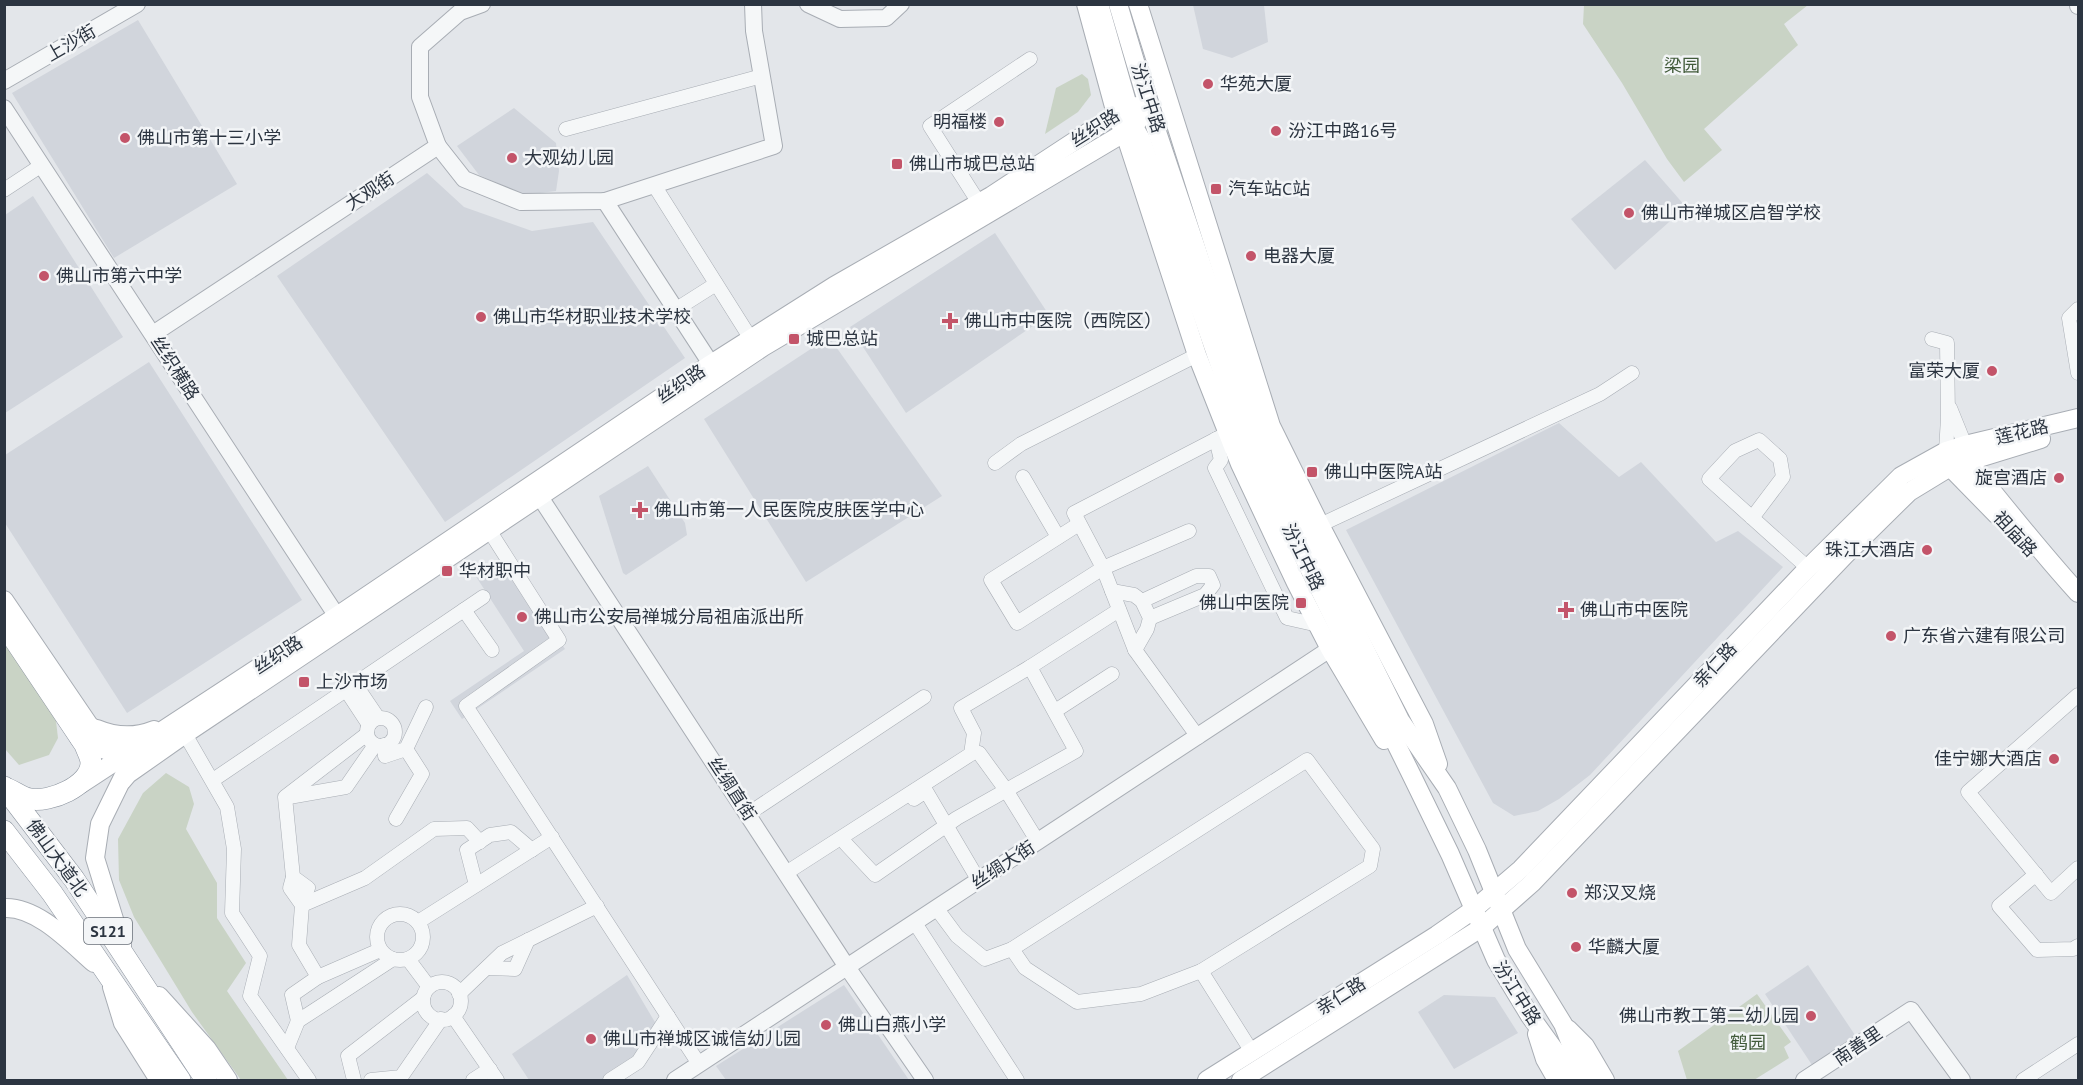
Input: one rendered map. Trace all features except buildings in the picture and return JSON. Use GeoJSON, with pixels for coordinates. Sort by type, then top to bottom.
{"type":"FeatureCollection","features":[{"type":"Feature","properties":{"kind":"highway"},"geometry":{"type":"LineString","coordinates":[[4,624],[84,731],[91,744],[126,755]]}},
{"type":"Feature","properties":{"kind":"highway"},"geometry":{"type":"LineString","coordinates":[[5,787],[31,800],[51,798],[77,786],[89,774],[91,764],[84,731]]}},
{"type":"Feature","properties":{"kind":"highway","name":"佛山大道北"},"geometry":{"type":"LineString","coordinates":[[5,787],[74,879],[206,1080]]}},
{"type":"Feature","properties":{"kind":"highway","name":"佛山大道北"},"geometry":{"type":"LineString","coordinates":[[4,831],[52,893],[180,1080]]}},
{"type":"Feature","properties":{"kind":"main road"},"geometry":{"type":"LineString","coordinates":[[1086,4],[1122,111]]}},
{"type":"Feature","properties":{"kind":"main road","name":"汾江中路"},"geometry":{"type":"LineString","coordinates":[[1099,4],[1122,111],[1247,443],[1411,774],[1496,960],[1530,1016],[1562,1059],[1573,1080]]}},
{"type":"Feature","properties":{"kind":"main road","name":"汾江中路"},"geometry":{"type":"LineString","coordinates":[[1118,4],[1148,105],[1259,435],[1400,720],[1447,788],[1477,850],[1517,949],[1563,1024]]}},
{"type":"Feature","properties":{"kind":"main road"},"geometry":{"type":"LineString","coordinates":[[1137,4],[1271,426],[1424,724],[1447,788]]}},
{"type":"Feature","properties":{"kind":"main road","name":"丝织路"},"geometry":{"type":"LineString","coordinates":[[179,729],[341,622],[711,364],[834,286],[979,203],[1122,111],[1148,105]]}},
{"type":"Feature","properties":{"kind":"main road","name":"丝织路"},"geometry":{"type":"LineString","coordinates":[[341,622],[489,530],[772,341],[914,256],[938,254],[1132,136],[1148,105]]}},
{"type":"Feature","properties":{"kind":"main road"},"geometry":{"type":"LineString","coordinates":[[1132,136],[1222,436],[1240,464],[1330,649],[1378,733],[1411,774]]}},
{"type":"Feature","properties":{"kind":"main road","name":"莲花路"},"geometry":{"type":"LineString","coordinates":[[1966,453],[2079,418]]}},
{"type":"Feature","properties":{"kind":"main road","name":"莲花路"},"geometry":{"type":"LineString","coordinates":[[1966,453],[2079,429]]}},
{"type":"Feature","properties":{"kind":"main road"},"geometry":{"type":"LineString","coordinates":[[1948,459],[1966,453]]}},
{"type":"Feature","properties":{"kind":"main road","name":"祖庙路"},"geometry":{"type":"LineString","coordinates":[[1966,453],[2042,553],[2079,592]]}},
{"type":"Feature","properties":{"kind":"main road","name":"祖庙路"},"geometry":{"type":"LineString","coordinates":[[1948,459],[2079,603]]}},
{"type":"Feature","properties":{"kind":"main road","name":"亲仁路"},"geometry":{"type":"LineString","coordinates":[[1207,1080],[1437,935],[1494,893],[1521,869],[1808,568],[1901,476],[1948,459]]}},
{"type":"Feature","properties":{"kind":"main road","name":"亲仁路"},"geometry":{"type":"LineString","coordinates":[[1241,1080],[1481,928],[1502,912],[1869,531],[1909,492],[1948,459]]}},
{"type":"Feature","properties":{"kind":"main road"},"geometry":{"type":"LineString","coordinates":[[4,600],[84,731],[133,736],[179,729]]}},
{"type":"Feature","properties":{"kind":"main road"},"geometry":{"type":"LineString","coordinates":[[77,786],[126,755],[171,741],[179,729]]}},
{"type":"Feature","properties":{"kind":"main road"},"geometry":{"type":"LineString","coordinates":[[122,781],[179,729]]}},
{"type":"Feature","properties":{"kind":"main road"},"geometry":{"type":"LineString","coordinates":[[126,755],[127,769],[100,824],[95,858],[127,960],[207,1049],[228,1080]]}},
{"type":"Feature","properties":{"kind":"main road"},"geometry":{"type":"LineString","coordinates":[[4,908],[12,907],[46,921],[108,975],[123,1023],[159,1080]]}},
{"type":"Feature","properties":{"kind":"main road"},"geometry":{"type":"LineString","coordinates":[[1530,1016],[1545,1059],[1557,1080]]}},
{"type":"Feature","properties":{"kind":"main road"},"geometry":{"type":"LineString","coordinates":[[1563,1024],[1574,1052],[1589,1080]]}},
{"type":"Feature","properties":{"kind":"main road"},"geometry":{"type":"LineString","coordinates":[[1563,1024],[1586,1046],[1605,1080]]}},
{"type":"Feature","properties":{"kind":"street","name":"上沙街"},"geometry":{"type":"LineString","coordinates":[[4,81],[137,4]]}},
{"type":"Feature","properties":{"kind":"street"},"geometry":{"type":"LineString","coordinates":[[482,4],[460,12],[420,47],[420,98],[438,146],[464,179],[521,202],[605,201],[774,146],[754,31],[753,4]]}},
{"type":"Feature","properties":{"kind":"street"},"geometry":{"type":"LineString","coordinates":[[808,4],[840,20],[886,18],[901,4]]}},
{"type":"Feature","properties":{"kind":"street"},"geometry":{"type":"LineString","coordinates":[[979,203],[930,126],[1030,59]]}},
{"type":"Feature","properties":{"kind":"street"},"geometry":{"type":"LineString","coordinates":[[566,129],[762,76]]}},
{"type":"Feature","properties":{"kind":"street","name":"丝织横路"},"geometry":{"type":"LineString","coordinates":[[4,108],[341,622]]}},
{"type":"Feature","properties":{"kind":"street","name":"大观街"},"geometry":{"type":"LineString","coordinates":[[153,334],[438,146]]}},
{"type":"Feature","properties":{"kind":"street"},"geometry":{"type":"LineString","coordinates":[[4,190],[42,165]]}},
{"type":"Feature","properties":{"kind":"street"},"geometry":{"type":"LineString","coordinates":[[654,185],[751,339]]}},
{"type":"Feature","properties":{"kind":"street"},"geometry":{"type":"LineString","coordinates":[[605,201],[711,364]]}},
{"type":"Feature","properties":{"kind":"street"},"geometry":{"type":"LineString","coordinates":[[675,310],[716,284]]}},
{"type":"Feature","properties":{"kind":"street"},"geometry":{"type":"LineString","coordinates":[[2079,309],[2069,318],[2079,373]]}},
{"type":"Feature","properties":{"kind":"street"},"geometry":{"type":"LineString","coordinates":[[1932,339],[1947,343],[1948,459]]}},
{"type":"Feature","properties":{"kind":"street"},"geometry":{"type":"LineString","coordinates":[[995,463],[1021,444],[1197,355]]}},
{"type":"Feature","properties":{"kind":"street"},"geometry":{"type":"LineString","coordinates":[[1320,525],[1600,394],[1632,373]]}},
{"type":"Feature","properties":{"kind":"street"},"geometry":{"type":"LineString","coordinates":[[1947,403],[1966,453]]}},
{"type":"Feature","properties":{"kind":"street"},"geometry":{"type":"LineString","coordinates":[[1198,737],[1135,650],[1102,567],[1074,513],[1222,436],[1221,460],[1215,468],[1287,618],[1318,625]]}},
{"type":"Feature","properties":{"kind":"street"},"geometry":{"type":"LineString","coordinates":[[1752,518],[1783,477],[1780,459],[1759,440],[1735,451],[1709,479],[1752,518],[1808,568]]}},
{"type":"Feature","properties":{"kind":"street"},"geometry":{"type":"LineString","coordinates":[[1023,477],[1058,537]]}},
{"type":"Feature","properties":{"kind":"street","name":"丝绸直街"},"geometry":{"type":"LineString","coordinates":[[540,496],[847,968],[925,1080]]}},
{"type":"Feature","properties":{"kind":"street"},"geometry":{"type":"LineString","coordinates":[[1079,524],[991,580],[1017,623],[1102,567],[1189,531]]}},
{"type":"Feature","properties":{"kind":"street"},"geometry":{"type":"LineString","coordinates":[[489,530],[559,640],[466,706],[699,1064]]}},
{"type":"Feature","properties":{"kind":"street"},"geometry":{"type":"LineString","coordinates":[[1142,601],[1196,576],[1209,576],[1213,585],[1205,595],[1150,618]]}},
{"type":"Feature","properties":{"kind":"street"},"geometry":{"type":"LineString","coordinates":[[1112,591],[1134,595],[1142,601],[1150,618],[1135,650]]}},
{"type":"Feature","properties":{"kind":"street"},"geometry":{"type":"LineString","coordinates":[[213,780],[483,597]]}},
{"type":"Feature","properties":{"kind":"street"},"geometry":{"type":"LineString","coordinates":[[464,610],[492,650]]}},
{"type":"Feature","properties":{"kind":"street"},"geometry":{"type":"LineString","coordinates":[[786,873],[971,754],[974,733],[961,708],[1119,610]]}},
{"type":"Feature","properties":{"kind":"street","name":"丝绸大街"},"geometry":{"type":"LineString","coordinates":[[675,1080],[1330,649]]}},
{"type":"Feature","properties":{"kind":"street"},"geometry":{"type":"LineString","coordinates":[[846,844],[875,875],[947,825],[1076,751],[1030,667]]}},
{"type":"Feature","properties":{"kind":"street"},"geometry":{"type":"LineString","coordinates":[[1055,711],[1112,674]]}},
{"type":"Feature","properties":{"kind":"street"},"geometry":{"type":"LineString","coordinates":[[351,687],[385,756],[406,749],[426,707]]}},
{"type":"Feature","properties":{"kind":"street"},"geometry":{"type":"LineString","coordinates":[[2079,695],[1968,792],[2051,892],[2079,868]]}},
{"type":"Feature","properties":{"kind":"street"},"geometry":{"type":"LineString","coordinates":[[748,814],[924,697]]}},
{"type":"Feature","properties":{"kind":"street"},"geometry":{"type":"LineString","coordinates":[[179,729],[213,780],[227,807],[231,826],[234,880],[232,913],[261,956],[250,996],[309,1080]]}},
{"type":"Feature","properties":{"kind":"street"},"geometry":{"type":"LineString","coordinates":[[285,797],[375,733]]}},
{"type":"Feature","properties":{"kind":"street"},"geometry":{"type":"LineString","coordinates":[[285,797],[346,787],[375,733]]}},
{"type":"Feature","properties":{"kind":"street"},"geometry":{"type":"LineString","coordinates":[[396,819],[422,774],[406,749]]}},
{"type":"Feature","properties":{"kind":"street"},"geometry":{"type":"LineString","coordinates":[[980,753],[1038,842]]}},
{"type":"Feature","properties":{"kind":"street"},"geometry":{"type":"LineString","coordinates":[[937,909],[957,936],[985,959],[1012,949],[1307,760],[1373,849],[1370,866],[1201,971],[1141,994],[1077,1002],[1024,968],[1012,949]]}},
{"type":"Feature","properties":{"kind":"street"},"geometry":{"type":"LineString","coordinates":[[817,861],[926,791],[979,881]]}},
{"type":"Feature","properties":{"kind":"street"},"geometry":{"type":"LineString","coordinates":[[285,797],[293,877],[308,888],[302,905],[299,945],[318,976]]}},
{"type":"Feature","properties":{"kind":"street"},"geometry":{"type":"LineString","coordinates":[[302,905],[365,878],[434,829],[467,828],[480,842]]}},
{"type":"Feature","properties":{"kind":"street"},"geometry":{"type":"LineString","coordinates":[[476,885],[467,850],[490,836],[511,832],[532,850]]}},
{"type":"Feature","properties":{"kind":"street"},"geometry":{"type":"LineString","coordinates":[[418,922],[552,837]]}},
{"type":"Feature","properties":{"kind":"street"},"geometry":{"type":"LineString","coordinates":[[2036,874],[1999,906],[2037,950],[2073,949],[2079,946]]}},
{"type":"Feature","properties":{"kind":"street"},"geometry":{"type":"LineString","coordinates":[[459,994],[502,953],[597,906]]}},
{"type":"Feature","properties":{"kind":"street"},"geometry":{"type":"LineString","coordinates":[[286,1048],[298,1021],[393,959],[408,959],[415,955],[422,943],[422,929],[412,918],[398,914],[384,921],[377,935],[380,950],[393,959]]}},
{"type":"Feature","properties":{"kind":"street"},"geometry":{"type":"LineString","coordinates":[[915,923],[1017,1080]]}},
{"type":"Feature","properties":{"kind":"street"},"geometry":{"type":"LineString","coordinates":[[487,968],[515,969],[528,940]]}},
{"type":"Feature","properties":{"kind":"street"},"geometry":{"type":"LineString","coordinates":[[298,1021],[292,995],[318,976],[380,950]]}},
{"type":"Feature","properties":{"kind":"street"},"geometry":{"type":"LineString","coordinates":[[408,959],[426,992],[423,1004],[429,1015],[447,1018],[493,1075],[473,1080]]}},
{"type":"Feature","properties":{"kind":"street"},"geometry":{"type":"LineString","coordinates":[[1201,971],[1252,1052]]}},
{"type":"Feature","properties":{"kind":"street"},"geometry":{"type":"LineString","coordinates":[[354,1080],[348,1056],[440,982],[452,985],[459,994],[460,1006],[447,1018],[401,1077],[371,1080]]}},
{"type":"Feature","properties":{"kind":"street","name":"南善里"},"geometry":{"type":"LineString","coordinates":[[1804,1080],[1911,1010],[1962,1080]]}},
{"type":"Feature","properties":{"kind":"street"},"geometry":{"type":"LineString","coordinates":[[610,1080],[638,1062],[668,1016]]}},
{"type":"Feature","properties":{"kind":"street"},"geometry":{"type":"LineString","coordinates":[[2023,1080],[2079,1044]]}},
{"type":"Feature","properties":{"kind":"shaded area"},"geometry":{"type":"Polygon","coordinates":[[[1193,5],[1264,5],[1268,42],[1232,58],[1203,49],[1193,5]]]}},
{"type":"Feature","properties":{"kind":"shaded area","name":"佛山市第十三小学"},"geometry":{"type":"Polygon","coordinates":[[[138,20],[237,184],[114,258],[12,93],[138,20]]]}},
{"type":"Feature","properties":{"kind":"shaded area","name":"大观幼儿园"},"geometry":{"type":"Polygon","coordinates":[[[514,108],[556,143],[559,171],[556,191],[524,195],[479,175],[457,146],[514,108]]]}},
{"type":"Feature","properties":{"kind":"shaded area","name":"佛山市禅城区启智学校"},"geometry":{"type":"Polygon","coordinates":[[[1645,160],[1686,207],[1615,270],[1571,219],[1645,160]]]}},
{"type":"Feature","properties":{"kind":"shaded area","name":"佛山市华材职业技术学校"},"geometry":{"type":"Polygon","coordinates":[[[427,173],[464,207],[532,231],[593,222],[685,358],[445,522],[277,276],[427,173]]]}},
{"type":"Feature","properties":{"kind":"shaded area","name":"佛山市第六中学"},"geometry":{"type":"Polygon","coordinates":[[[33,196],[123,337],[5,413],[5,215],[33,196]]]}},
{"type":"Feature","properties":{"kind":"shaded area","name":"佛山市中医院（西院区）"},"geometry":{"type":"Polygon","coordinates":[[[995,233],[1049,315],[906,413],[850,327],[995,233]]]}},
{"type":"Feature","properties":{"kind":"shaded area"},"geometry":{"type":"Polygon","coordinates":[[[829,337],[942,496],[806,582],[704,419],[829,337]]]}},
{"type":"Feature","properties":{"kind":"shaded area"},"geometry":{"type":"Polygon","coordinates":[[[149,362],[302,600],[127,713],[5,523],[5,455],[149,362]]]}},
{"type":"Feature","properties":{"kind":"shaded area","name":"佛山市中医院"},"geometry":{"type":"Polygon","coordinates":[[[1559,423],[1619,477],[1641,462],[1716,542],[1738,531],[1783,567],[1590,775],[1559,799],[1538,811],[1514,816],[1493,803],[1346,530],[1559,423]]]}},
{"type":"Feature","properties":{"kind":"shaded area","name":"佛山市第一人民医院皮肤医学中心"},"geometry":{"type":"Polygon","coordinates":[[[648,466],[685,523],[687,535],[626,575],[623,573],[599,496],[648,466]]]}},
{"type":"Feature","properties":{"kind":"shaded area"},"geometry":{"type":"Polygon","coordinates":[[[503,557],[565,649],[462,719],[450,701],[524,651],[475,575],[503,557]]]}},
{"type":"Feature","properties":{"kind":"shaded area","name":"佛山市教工第二幼儿园"},"geometry":{"type":"Polygon","coordinates":[[[1808,965],[1857,1038],[1814,1068],[1765,994],[1808,965]]]}},
{"type":"Feature","properties":{"kind":"shaded area","name":"佛山市禅城区诚信幼儿园"},"geometry":{"type":"Polygon","coordinates":[[[627,975],[656,1024],[636,1059],[603,1080],[529,1080],[512,1054],[627,975]]]}},
{"type":"Feature","properties":{"kind":"shaded area","name":"佛山白燕小学"},"geometry":{"type":"Polygon","coordinates":[[[844,985],[909,1080],[726,1080],[716,1066],[844,985]]]}},
{"type":"Feature","properties":{"kind":"shaded area"},"geometry":{"type":"Polygon","coordinates":[[[1444,995],[1495,997],[1518,1033],[1454,1069],[1418,1012],[1444,995]]]}},
{"type":"Feature","properties":{"kind":"green space","name":"梁园"},"geometry":{"type":"Polygon","coordinates":[[[1584,4],[1808,5],[1784,24],[1798,45],[1704,129],[1722,150],[1684,182],[1667,159],[1622,83],[1583,24],[1584,4]]]}},
{"type":"Feature","properties":{"kind":"green space"},"geometry":{"type":"Polygon","coordinates":[[[1082,74],[1088,79],[1091,95],[1078,112],[1045,134],[1056,88],[1082,74]]]}},
{"type":"Feature","properties":{"kind":"green space"},"geometry":{"type":"Polygon","coordinates":[[[4,640],[55,713],[58,738],[49,755],[19,765],[5,749],[4,640]]]}},
{"type":"Feature","properties":{"kind":"green space"},"geometry":{"type":"Polygon","coordinates":[[[166,773],[189,787],[194,804],[186,829],[217,883],[217,918],[246,963],[227,991],[288,1080],[241,1080],[192,1012],[134,917],[119,880],[118,839],[143,793],[166,773]]]}},
{"type":"Feature","properties":{"kind":"green space","name":"鹤园"},"geometry":{"type":"Polygon","coordinates":[[[1757,994],[1791,1042],[1784,1047],[1789,1058],[1754,1080],[1687,1080],[1678,1051],[1757,994]]]}},
{"type":"Feature","properties":{"kind":"place","name":"华苑大厦"},"geometry":{"type":"Point","coordinates":[1208,84]}},
{"type":"Feature","properties":{"kind":"place","name":"明福楼"},"geometry":{"type":"Point","coordinates":[999,122]}},
{"type":"Feature","properties":{"kind":"place","name":"汾江中路16号"},"geometry":{"type":"Point","coordinates":[1276,131]}},
{"type":"Feature","properties":{"kind":"place","name":"佛山市第十三小学"},"geometry":{"type":"Point","coordinates":[125,138]}},
{"type":"Feature","properties":{"kind":"place","name":"大观幼儿园"},"geometry":{"type":"Point","coordinates":[512,158]}},
{"type":"Feature","properties":{"kind":"place","name":"佛山市城巴总站"},"geometry":{"type":"Point","coordinates":[897,164]}},
{"type":"Feature","properties":{"kind":"place","name":"汽车站C站"},"geometry":{"type":"Point","coordinates":[1216,189]}},
{"type":"Feature","properties":{"kind":"place","name":"佛山市禅城区启智学校"},"geometry":{"type":"Point","coordinates":[1629,213]}},
{"type":"Feature","properties":{"kind":"place","name":"电器大厦"},"geometry":{"type":"Point","coordinates":[1251,256]}},
{"type":"Feature","properties":{"kind":"place","name":"佛山市第六中学"},"geometry":{"type":"Point","coordinates":[44,276]}},
{"type":"Feature","properties":{"kind":"place","name":"佛山市华材职业技术学校"},"geometry":{"type":"Point","coordinates":[481,317]}},
{"type":"Feature","properties":{"kind":"place","name":"佛山市中医院（西院区）"},"geometry":{"type":"Point","coordinates":[950,321]}},
{"type":"Feature","properties":{"kind":"place","name":"城巴总站"},"geometry":{"type":"Point","coordinates":[794,339]}},
{"type":"Feature","properties":{"kind":"place","name":"富荣大厦"},"geometry":{"type":"Point","coordinates":[1992,371]}},
{"type":"Feature","properties":{"kind":"place","name":"佛山中医院A站"},"geometry":{"type":"Point","coordinates":[1312,472]}},
{"type":"Feature","properties":{"kind":"place","name":"旋宫酒店"},"geometry":{"type":"Point","coordinates":[2059,478]}},
{"type":"Feature","properties":{"kind":"place","name":"佛山市第一人民医院皮肤医学中心"},"geometry":{"type":"Point","coordinates":[640,510]}},
{"type":"Feature","properties":{"kind":"place","name":"珠江大酒店"},"geometry":{"type":"Point","coordinates":[1927,550]}},
{"type":"Feature","properties":{"kind":"place","name":"华材职中"},"geometry":{"type":"Point","coordinates":[447,571]}},
{"type":"Feature","properties":{"kind":"place","name":"佛山中医院"},"geometry":{"type":"Point","coordinates":[1301,603]}},
{"type":"Feature","properties":{"kind":"place","name":"佛山市中医院"},"geometry":{"type":"Point","coordinates":[1566,610]}},
{"type":"Feature","properties":{"kind":"place","name":"佛山市公安局禅城分局祖庙派出所"},"geometry":{"type":"Point","coordinates":[522,617]}},
{"type":"Feature","properties":{"kind":"place","name":"广东省六建有限公司"},"geometry":{"type":"Point","coordinates":[1891,636]}},
{"type":"Feature","properties":{"kind":"place","name":"上沙市场"},"geometry":{"type":"Point","coordinates":[304,682]}},
{"type":"Feature","properties":{"kind":"place","name":"佳宁娜大酒店"},"geometry":{"type":"Point","coordinates":[2054,759]}},
{"type":"Feature","properties":{"kind":"place","name":"郑汉叉烧"},"geometry":{"type":"Point","coordinates":[1572,893]}},
{"type":"Feature","properties":{"kind":"place","name":"华麟大厦"},"geometry":{"type":"Point","coordinates":[1576,947]}},
{"type":"Feature","properties":{"kind":"place","name":"佛山市教工第二幼儿园"},"geometry":{"type":"Point","coordinates":[1811,1016]}},
{"type":"Feature","properties":{"kind":"place","name":"佛山白燕小学"},"geometry":{"type":"Point","coordinates":[826,1025]}},
{"type":"Feature","properties":{"kind":"place","name":"佛山市禅城区诚信幼儿园"},"geometry":{"type":"Point","coordinates":[591,1039]}}]}
